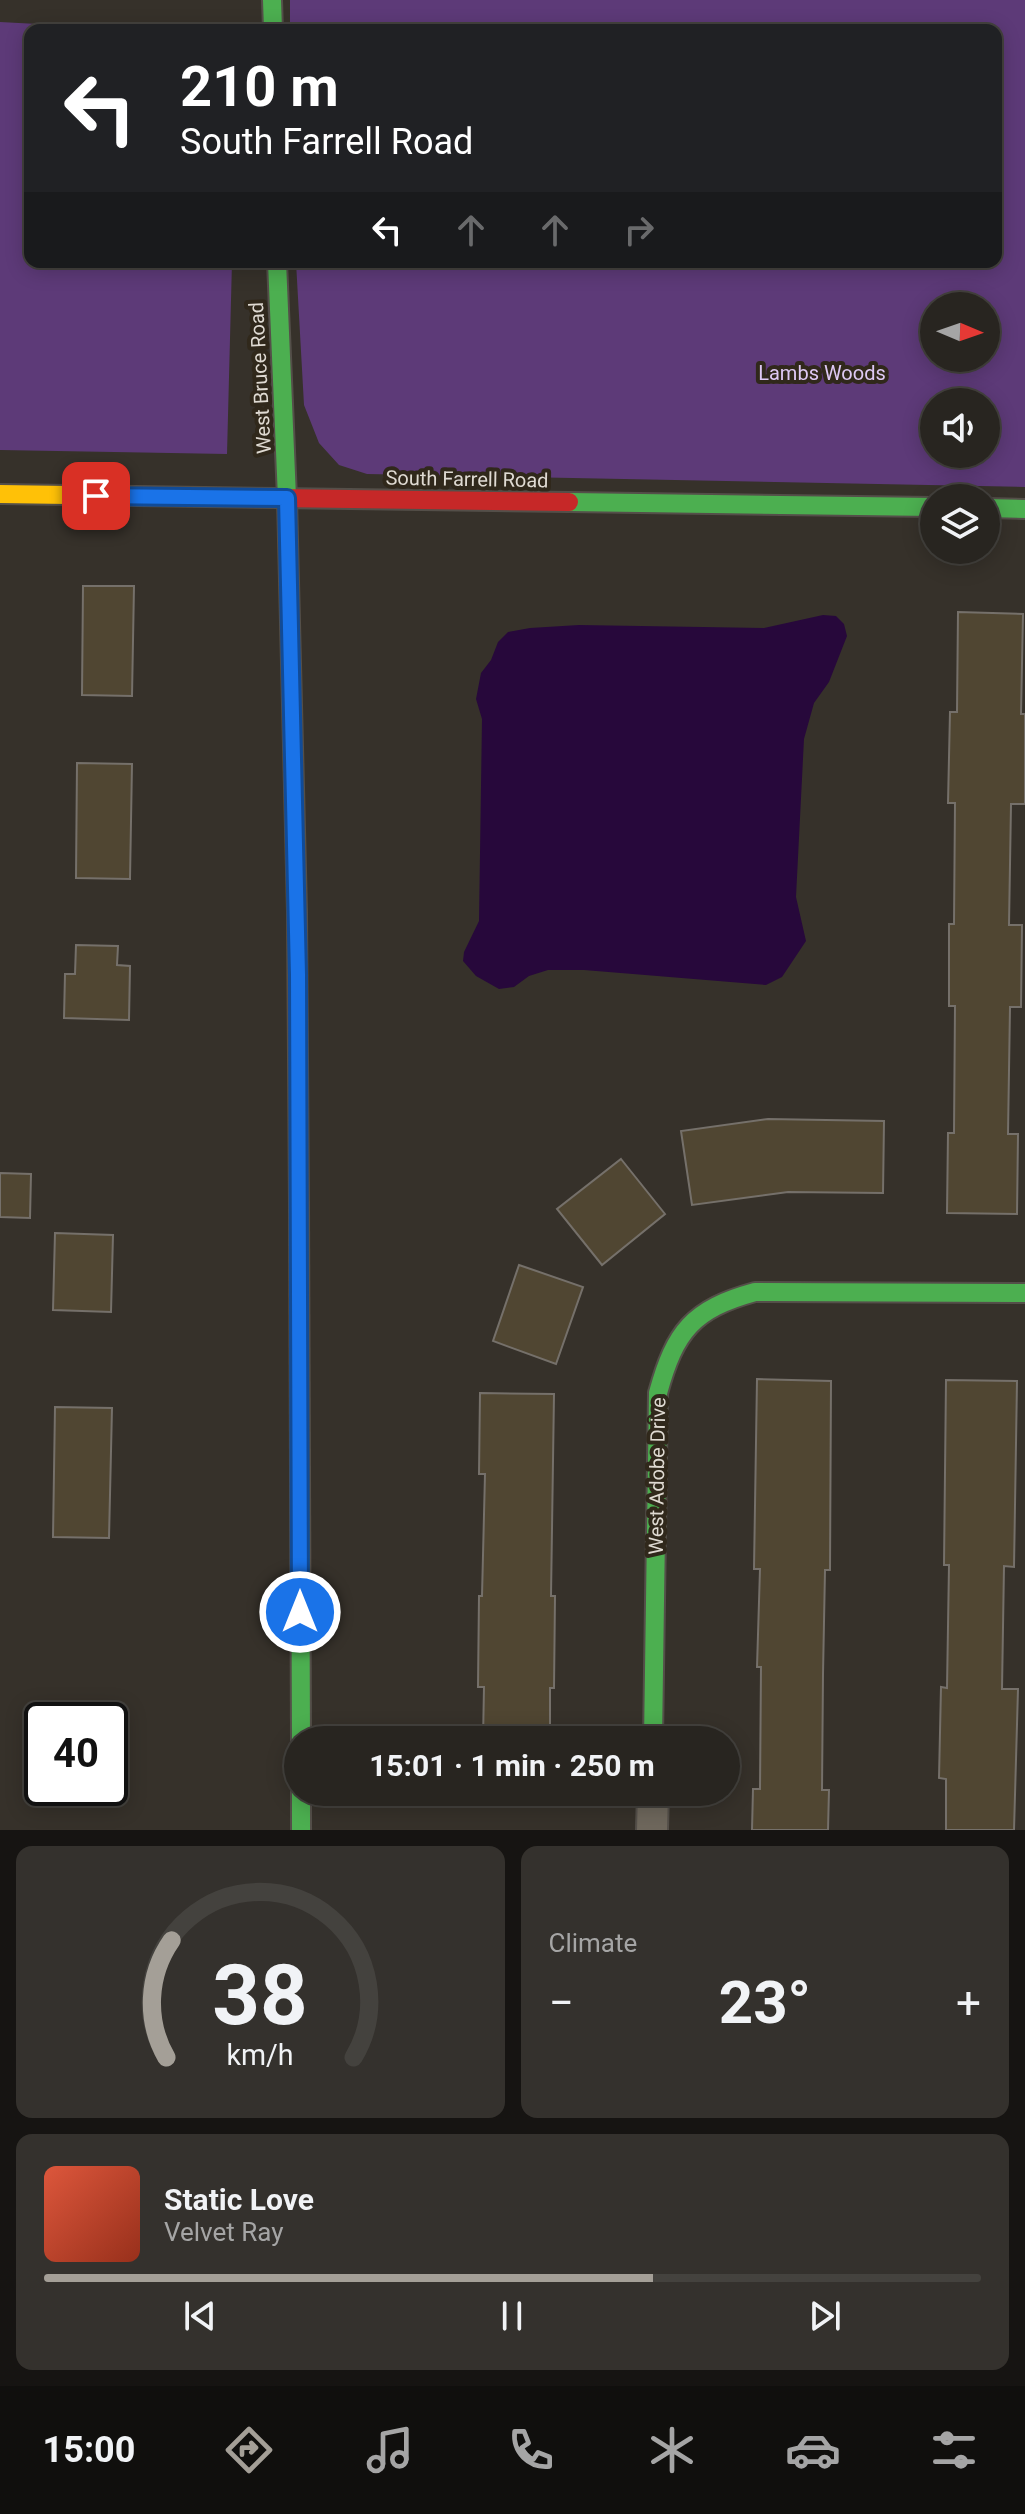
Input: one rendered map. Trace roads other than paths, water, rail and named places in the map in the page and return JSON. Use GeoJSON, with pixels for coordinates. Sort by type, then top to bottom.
{"type":"FeatureCollection","features":[{"type":"Feature","properties":{"kind":"street"},"geometry":{"type":"LineString","coordinates":[[272,0],[273,24]]}},
{"type":"Feature","properties":{"kind":"street","name":"West Bruce Road"},"geometry":{"type":"LineString","coordinates":[[277,268],[287,498],[298,975],[301,1726]]}},
{"type":"Feature","properties":{"kind":"street","name":"South Farrell Road"},"geometry":{"type":"LineString","coordinates":[[0,494],[920,507]]}},
{"type":"Feature","properties":{"kind":"street"},"geometry":{"type":"LineString","coordinates":[[1000,508],[1025,509]]}},
{"type":"Feature","properties":{"kind":"street","name":"West Adobe Drive"},"geometry":{"type":"LineString","coordinates":[[653,1726],[658,1393],[665,1363],[677,1337],[700,1314],[722,1300],[755,1292],[1025,1293]]}},
{"type":"Feature","properties":{"kind":"street"},"geometry":{"type":"LineString","coordinates":[[301,1806],[301,1830]]}},
{"type":"Feature","properties":{"kind":"street"},"geometry":{"type":"LineString","coordinates":[[652,1830],[653,1806]]}},
{"type":"Feature","properties":{"kind":"park label","name":"Lambs Woods"},"geometry":{"type":"Point","coordinates":[822,373]}}]}
